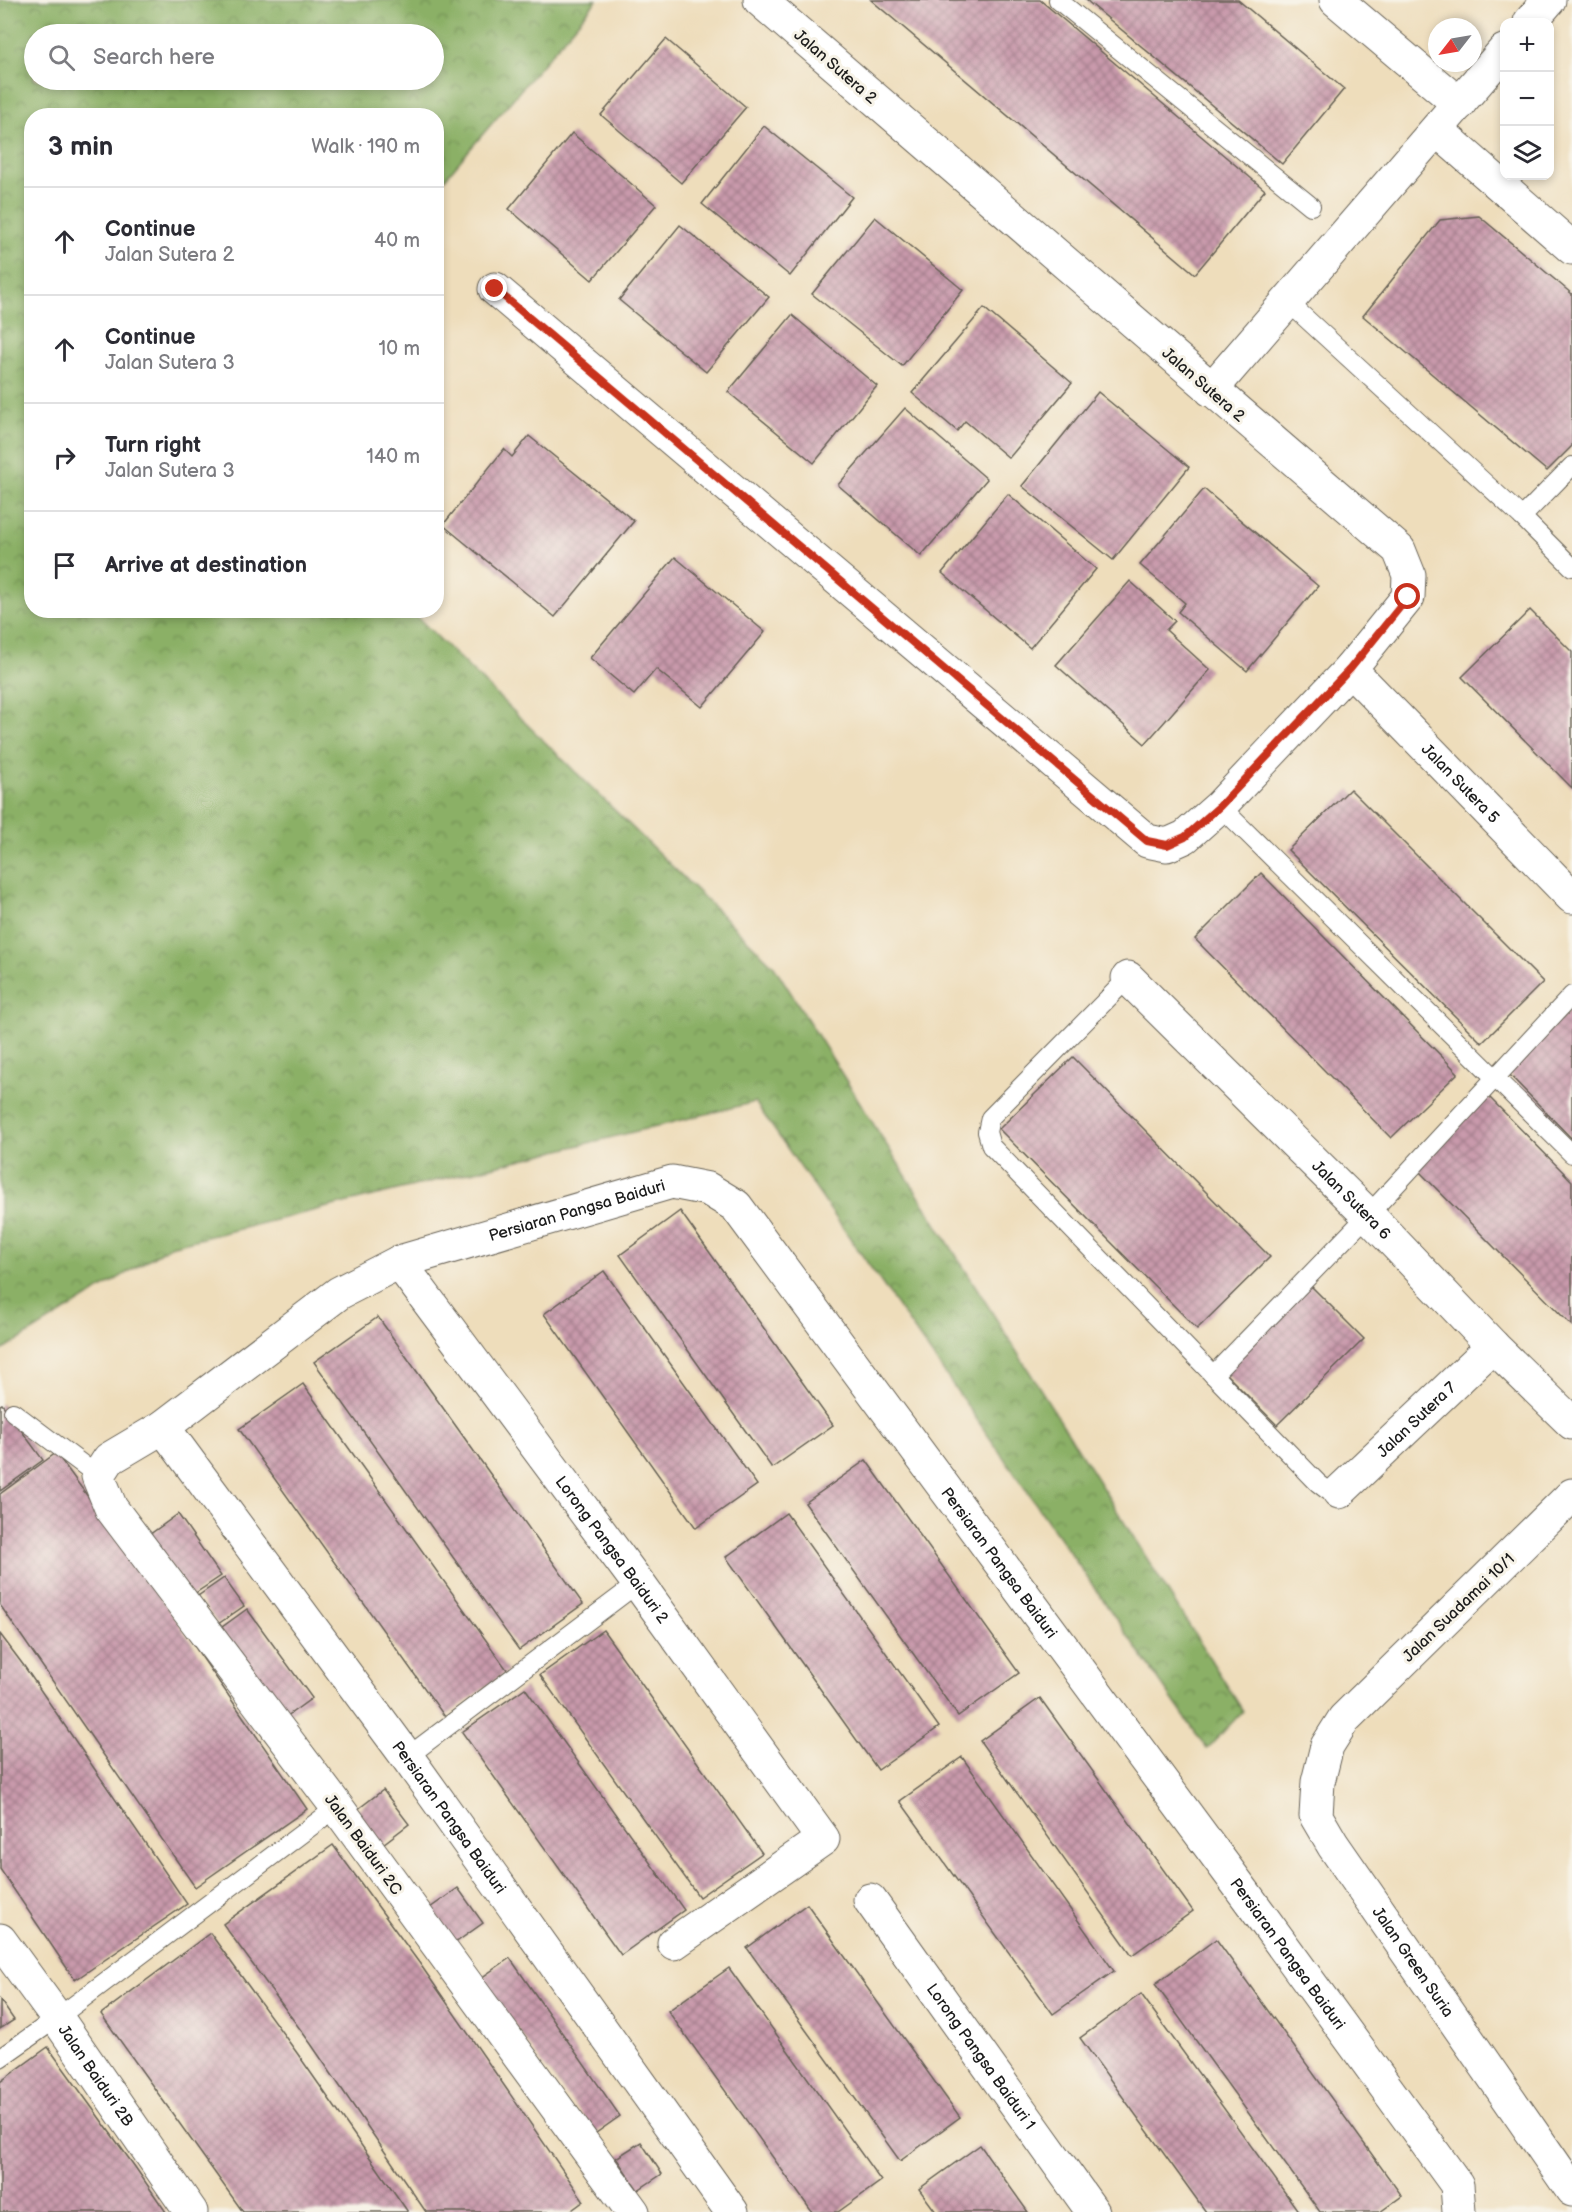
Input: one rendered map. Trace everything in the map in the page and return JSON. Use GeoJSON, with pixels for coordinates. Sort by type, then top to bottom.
{"type":"FeatureCollection","features":[{"type":"Feature","properties":{"kind":"street","name":"Jalan Sutera 2"},"geometry":{"type":"LineString","coordinates":[[495,289],[1147,841],[1167,845],[1185,837],[1220,806],[1350,669],[1408,597],[1409,574],[1399,550],[760,0]]}},
{"type":"Feature","properties":{"kind":"street"},"geometry":{"type":"LineString","coordinates":[[1336,0],[1459,104]]}},
{"type":"Feature","properties":{"kind":"street"},"geometry":{"type":"LineString","coordinates":[[1533,18],[1549,0]]}},
{"type":"Feature","properties":{"kind":"street"},"geometry":{"type":"LineString","coordinates":[[1211,390],[1500,56]]}},
{"type":"Feature","properties":{"kind":"street"},"geometry":{"type":"LineString","coordinates":[[1437,130],[1572,248]]}},
{"type":"Feature","properties":{"kind":"street","name":"Jalan Sutera 5"},"geometry":{"type":"LineString","coordinates":[[1350,669],[1572,897]]}},
{"type":"Feature","properties":{"kind":"street","name":"Jalan Sutera 6"},"geometry":{"type":"LineString","coordinates":[[1128,978],[1368,1215],[1493,1346],[1572,1423]]}},
{"type":"Feature","properties":{"kind":"street","name":"Persiaran Pangsa Baiduri"},"geometry":{"type":"LineString","coordinates":[[98,1476],[109,1459],[163,1427],[339,1293],[399,1262],[672,1182],[708,1189],[736,1206],[1234,1879],[1457,2185],[1459,2212]]}},
{"type":"Feature","properties":{"kind":"street","name":"Lorong Pangsa Baiduri 2"},"geometry":{"type":"LineString","coordinates":[[399,1262],[638,1583],[823,1839],[674,1943]]}},
{"type":"Feature","properties":{"kind":"street","name":"Jalan Sutera 7"},"geometry":{"type":"LineString","coordinates":[[1339,1492],[1493,1346]]}},
{"type":"Feature","properties":{"kind":"street","name":"Persiaran Pangsa Baiduri"},"geometry":{"type":"LineString","coordinates":[[163,1427],[407,1756],[732,2212]]}},
{"type":"Feature","properties":{"kind":"street","name":"Jalan Baiduri 2C"},"geometry":{"type":"LineString","coordinates":[[98,1476],[111,1508],[338,1808],[633,2212]]}},
{"type":"Feature","properties":{"kind":"street","name":"Jalan Suadamai 10/1"},"geometry":{"type":"LineString","coordinates":[[1344,1719],[1572,1496]]}},
{"type":"Feature","properties":{"kind":"street","name":"Jalan Green Suria"},"geometry":{"type":"LineString","coordinates":[[1344,1719],[1327,1746],[1318,1782],[1316,1816],[1339,1855],[1572,2190]]}},
{"type":"Feature","properties":{"kind":"street","name":"Lorong Pangsa Baiduri 1"},"geometry":{"type":"LineString","coordinates":[[870,1900],[1093,2212]]}},
{"type":"Feature","properties":{"kind":"street","name":"Jalan Baiduri 2B"},"geometry":{"type":"LineString","coordinates":[[0,1940],[57,2018],[191,2212]]}},
{"type":"Feature","properties":{"kind":"lane"},"geometry":{"type":"LineString","coordinates":[[1058,0],[1311,206]]}},
{"type":"Feature","properties":{"kind":"lane"},"geometry":{"type":"LineString","coordinates":[[1288,302],[1522,517],[1572,567]]}},
{"type":"Feature","properties":{"kind":"lane"},"geometry":{"type":"LineString","coordinates":[[1522,517],[1572,466]]}},
{"type":"Feature","properties":{"kind":"lane"},"geometry":{"type":"LineString","coordinates":[[1220,806],[1572,1154]]}},
{"type":"Feature","properties":{"kind":"lane"},"geometry":{"type":"LineString","coordinates":[[1128,978],[990,1118],[987,1132],[991,1146],[1318,1484],[1327,1490],[1339,1492]]}},
{"type":"Feature","properties":{"kind":"lane"},"geometry":{"type":"LineString","coordinates":[[1213,1375],[1368,1215],[1572,994]]}},
{"type":"Feature","properties":{"kind":"lane"},"geometry":{"type":"LineString","coordinates":[[13,1412],[98,1476]]}},
{"type":"Feature","properties":{"kind":"lane"},"geometry":{"type":"LineString","coordinates":[[407,1756],[638,1583]]}},
{"type":"Feature","properties":{"kind":"lane"},"geometry":{"type":"LineString","coordinates":[[0,2058],[338,1808]]}},
{"type":"Feature","properties":{"kind":"green space"},"geometry":{"type":"Polygon","coordinates":[[[0,0],[597,0],[444,180],[444,108],[24,108],[24,618],[418,618],[774,966],[1243,1711],[1207,1749],[755,1102],[170,1246],[0,1352],[0,0]]]}},
{"type":"Feature","properties":{"kind":"building"},"geometry":{"type":"Polygon","coordinates":[[[871,0],[1040,0],[1265,190],[1195,274],[871,0]]]}},
{"type":"Feature","properties":{"kind":"building"},"geometry":{"type":"Polygon","coordinates":[[[1086,0],[1238,0],[1344,89],[1282,164],[1086,0]]]}},
{"type":"Feature","properties":{"kind":"building"},"geometry":{"type":"Polygon","coordinates":[[[666,39],[746,107],[681,183],[601,115],[666,39]]]}},
{"type":"Feature","properties":{"kind":"building"},"geometry":{"type":"Polygon","coordinates":[[[764,126],[852,197],[790,276],[702,204],[764,126]]]}},
{"type":"Feature","properties":{"kind":"building"},"geometry":{"type":"Polygon","coordinates":[[[572,133],[656,205],[592,280],[509,209],[572,133]]]}},
{"type":"Feature","properties":{"kind":"building"},"geometry":{"type":"Polygon","coordinates":[[[1479,216],[1572,294],[1572,446],[1547,471],[1363,316],[1440,220],[1479,216]]]}},
{"type":"Feature","properties":{"kind":"building"},"geometry":{"type":"Polygon","coordinates":[[[875,217],[963,290],[902,366],[812,294],[875,217]]]}},
{"type":"Feature","properties":{"kind":"building"},"geometry":{"type":"Polygon","coordinates":[[[680,225],[769,297],[706,372],[619,300],[680,225]]]}},
{"type":"Feature","properties":{"kind":"building"},"geometry":{"type":"Polygon","coordinates":[[[984,308],[1072,383],[1009,458],[965,421],[957,431],[912,393],[984,308]]]}},
{"type":"Feature","properties":{"kind":"building"},"geometry":{"type":"Polygon","coordinates":[[[792,315],[877,386],[814,463],[728,392],[792,315]]]}},
{"type":"Feature","properties":{"kind":"building"},"geometry":{"type":"Polygon","coordinates":[[[1098,392],[1189,467],[1113,560],[1022,486],[1098,392]]]}},
{"type":"Feature","properties":{"kind":"building"},"geometry":{"type":"Polygon","coordinates":[[[905,408],[987,479],[921,556],[838,485],[905,408]]]}},
{"type":"Feature","properties":{"kind":"building"},"geometry":{"type":"Polygon","coordinates":[[[529,436],[634,521],[555,617],[444,526],[504,449],[512,457],[529,436]]]}},
{"type":"Feature","properties":{"kind":"building"},"geometry":{"type":"Polygon","coordinates":[[[1204,489],[1318,586],[1247,671],[1178,612],[1185,603],[1140,565],[1204,489]]]}},
{"type":"Feature","properties":{"kind":"building"},"geometry":{"type":"Polygon","coordinates":[[[1008,494],[1096,569],[1030,648],[942,573],[1008,494]]]}},
{"type":"Feature","properties":{"kind":"building"},"geometry":{"type":"Polygon","coordinates":[[[675,557],[765,632],[702,707],[656,669],[634,695],[590,658],[675,557]]]}},
{"type":"Feature","properties":{"kind":"building"},"geometry":{"type":"Polygon","coordinates":[[[1130,581],[1175,621],[1166,630],[1210,670],[1145,744],[1056,665],[1130,581]]]}},
{"type":"Feature","properties":{"kind":"building"},"geometry":{"type":"Polygon","coordinates":[[[1530,610],[1572,652],[1572,788],[1462,677],[1530,610]]]}},
{"type":"Feature","properties":{"kind":"building"},"geometry":{"type":"Polygon","coordinates":[[[1350,789],[1543,982],[1482,1043],[1288,850],[1350,789]]]}},
{"type":"Feature","properties":{"kind":"building"},"geometry":{"type":"Polygon","coordinates":[[[1261,873],[1458,1073],[1391,1138],[1195,939],[1261,873]]]}},
{"type":"Feature","properties":{"kind":"building"},"geometry":{"type":"Polygon","coordinates":[[[1572,1007],[1572,1139],[1505,1070],[1572,1007]]]}},
{"type":"Feature","properties":{"kind":"building"},"geometry":{"type":"Polygon","coordinates":[[[1073,1057],[1270,1257],[1197,1329],[999,1129],[1073,1057]]]}},
{"type":"Feature","properties":{"kind":"building"},"geometry":{"type":"Polygon","coordinates":[[[1488,1096],[1572,1181],[1572,1326],[1415,1167],[1488,1096]]]}},
{"type":"Feature","properties":{"kind":"building"},"geometry":{"type":"Polygon","coordinates":[[[680,1211],[833,1425],[772,1468],[620,1255],[680,1211]]]}},
{"type":"Feature","properties":{"kind":"building"},"geometry":{"type":"Polygon","coordinates":[[[604,1271],[757,1485],[696,1528],[544,1314],[604,1271]]]}},
{"type":"Feature","properties":{"kind":"building"},"geometry":{"type":"Polygon","coordinates":[[[1306,1281],[1364,1339],[1277,1425],[1219,1367],[1306,1281]]]}},
{"type":"Feature","properties":{"kind":"building"},"geometry":{"type":"Polygon","coordinates":[[[378,1317],[583,1604],[519,1650],[314,1362],[378,1317]]]}},
{"type":"Feature","properties":{"kind":"building"},"geometry":{"type":"Polygon","coordinates":[[[303,1384],[508,1671],[445,1717],[239,1429],[303,1384]]]}},
{"type":"Feature","properties":{"kind":"building"},"geometry":{"type":"Polygon","coordinates":[[[2,1404],[43,1460],[0,1491],[0,1405],[2,1404]]]}},
{"type":"Feature","properties":{"kind":"building"},"geometry":{"type":"Polygon","coordinates":[[[56,1453],[143,1572],[307,1809],[195,1887],[0,1605],[0,1494],[56,1453]]]}},
{"type":"Feature","properties":{"kind":"building"},"geometry":{"type":"Polygon","coordinates":[[[866,1460],[1019,1673],[958,1716],[805,1503],[866,1460]]]}},
{"type":"Feature","properties":{"kind":"building"},"geometry":{"type":"Polygon","coordinates":[[[786,1513],[939,1727],[878,1770],[726,1557],[786,1513]]]}},
{"type":"Feature","properties":{"kind":"building"},"geometry":{"type":"Polygon","coordinates":[[[178,1514],[221,1576],[191,1596],[149,1535],[178,1514]]]}},
{"type":"Feature","properties":{"kind":"building"},"geometry":{"type":"Polygon","coordinates":[[[224,1578],[244,1606],[218,1624],[198,1596],[224,1578]]]}},
{"type":"Feature","properties":{"kind":"building"},"geometry":{"type":"Polygon","coordinates":[[[247,1609],[312,1698],[283,1719],[218,1630],[247,1609]]]}},
{"type":"Feature","properties":{"kind":"building"},"geometry":{"type":"Polygon","coordinates":[[[603,1630],[762,1853],[699,1897],[540,1675],[603,1630]]]}},
{"type":"Feature","properties":{"kind":"building"},"geometry":{"type":"Polygon","coordinates":[[[0,1634],[187,1904],[75,1980],[0,1869],[0,1634]]]}},
{"type":"Feature","properties":{"kind":"building"},"geometry":{"type":"Polygon","coordinates":[[[525,1688],[684,1910],[621,1955],[462,1732],[525,1688]]]}},
{"type":"Feature","properties":{"kind":"building"},"geometry":{"type":"Polygon","coordinates":[[[1040,1698],[1193,1911],[1132,1955],[980,1741],[1040,1698]]]}},
{"type":"Feature","properties":{"kind":"building"},"geometry":{"type":"Polygon","coordinates":[[[962,1757],[1114,1971],[1053,2014],[900,1801],[962,1757]]]}},
{"type":"Feature","properties":{"kind":"building"},"geometry":{"type":"Polygon","coordinates":[[[383,1790],[409,1824],[379,1847],[353,1813],[383,1790]]]}},
{"type":"Feature","properties":{"kind":"building"},"geometry":{"type":"Polygon","coordinates":[[[333,1845],[420,1964],[584,2201],[569,2212],[426,2212],[311,2044],[223,1924],[333,1845]]]}},
{"type":"Feature","properties":{"kind":"building"},"geometry":{"type":"Polygon","coordinates":[[[458,1888],[483,1923],[455,1943],[430,1908],[458,1888]]]}},
{"type":"Feature","properties":{"kind":"building"},"geometry":{"type":"Polygon","coordinates":[[[807,1904],[960,2117],[900,2161],[747,1948],[807,1904]]]}},
{"type":"Feature","properties":{"kind":"building"},"geometry":{"type":"Polygon","coordinates":[[[210,1933],[408,2212],[243,2212],[101,2014],[210,1933]]]}},
{"type":"Feature","properties":{"kind":"building"},"geometry":{"type":"Polygon","coordinates":[[[1216,1939],[1402,2196],[1380,2212],[1320,2212],[1155,1984],[1216,1939]]]}},
{"type":"Feature","properties":{"kind":"building"},"geometry":{"type":"Polygon","coordinates":[[[510,1958],[620,2116],[596,2133],[544,2066],[481,1978],[510,1958]]]}},
{"type":"Feature","properties":{"kind":"building"},"geometry":{"type":"Polygon","coordinates":[[[729,1968],[881,2181],[838,2212],[812,2212],[668,2011],[729,1968]]]}},
{"type":"Feature","properties":{"kind":"building"},"geometry":{"type":"Polygon","coordinates":[[[1141,1994],[1299,2212],[1206,2212],[1080,2038],[1141,1994]]]}},
{"type":"Feature","properties":{"kind":"building"},"geometry":{"type":"Polygon","coordinates":[[[0,2000],[14,2020],[0,2029],[0,2000]]]}},
{"type":"Feature","properties":{"kind":"building"},"geometry":{"type":"Polygon","coordinates":[[[48,2047],[166,2212],[0,2212],[0,2082],[48,2047]]]}},
{"type":"Feature","properties":{"kind":"building"},"geometry":{"type":"Polygon","coordinates":[[[641,2142],[662,2174],[638,2190],[616,2158],[641,2142]]]}},
{"type":"Feature","properties":{"kind":"building"},"geometry":{"type":"Polygon","coordinates":[[[980,2145],[1028,2212],[936,2212],[919,2189],[980,2145]]]}},
{"type":"Feature","properties":{"kind":"route"},"geometry":{"type":"LineString","coordinates":[[495,289],[1147,841],[1167,845],[1185,837],[1220,806],[1350,669],[1408,597]]}}]}
